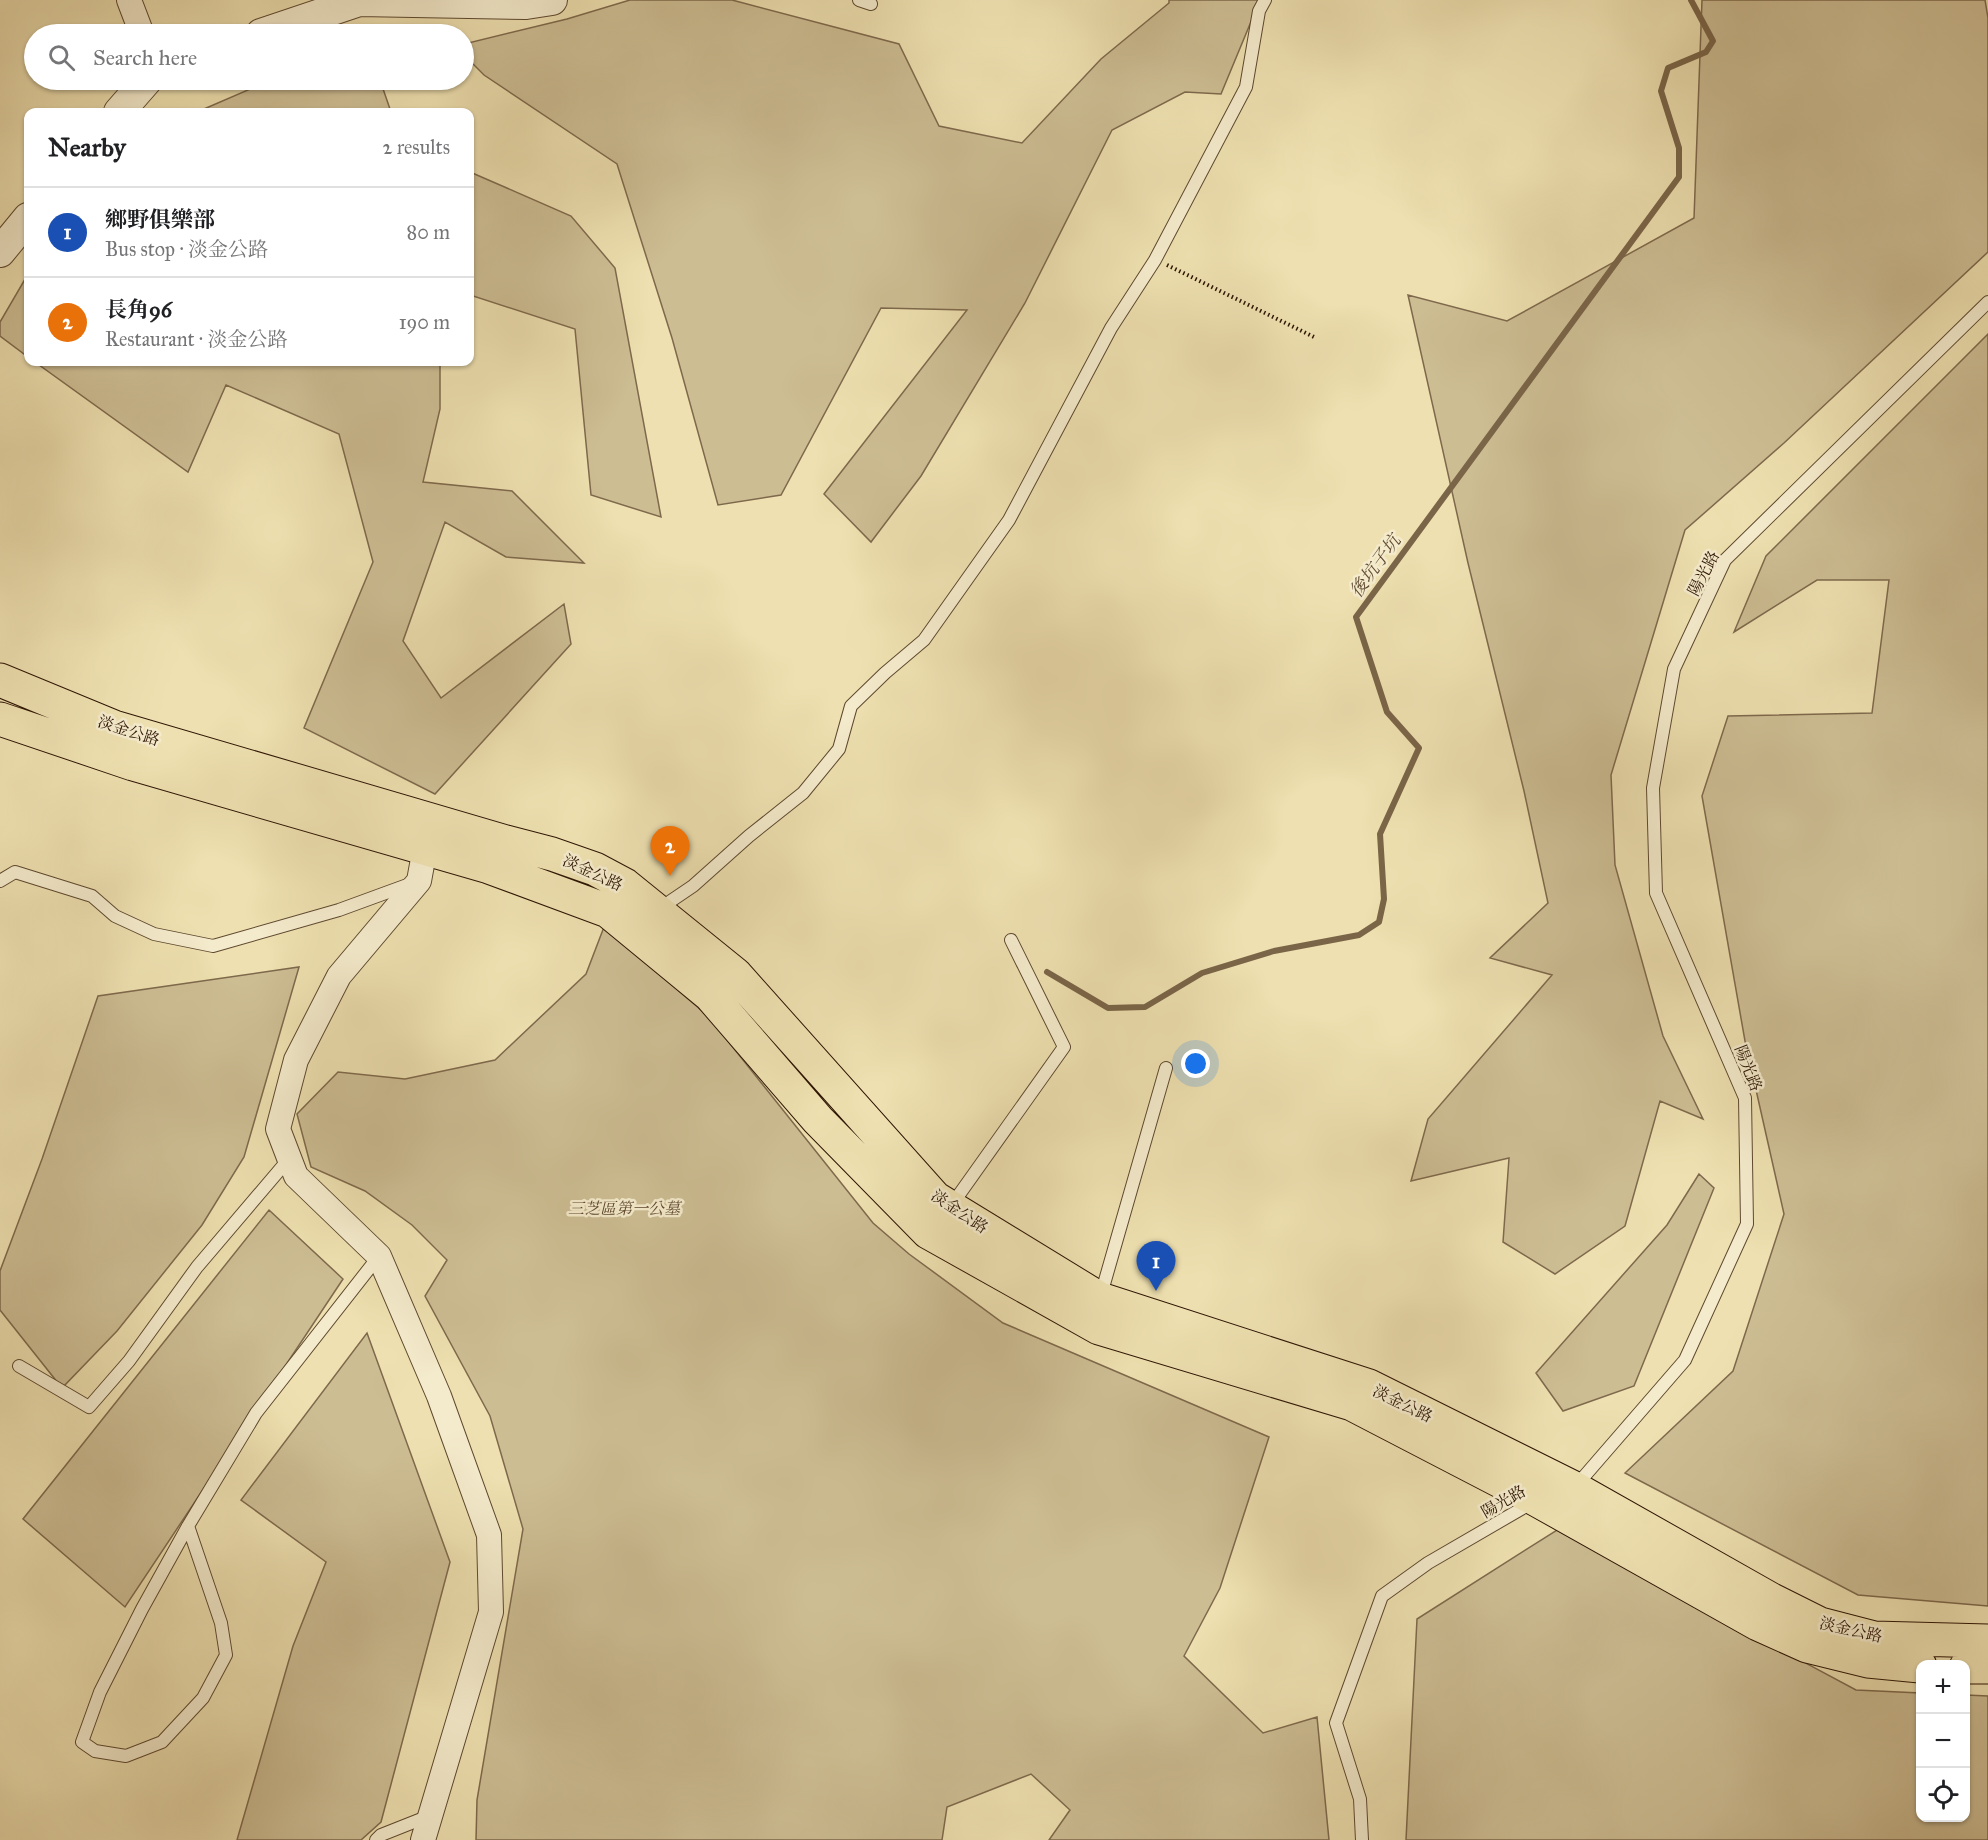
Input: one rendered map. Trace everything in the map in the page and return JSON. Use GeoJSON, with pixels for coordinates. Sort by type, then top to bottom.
{"type":"FeatureCollection","features":[{"type":"Feature","properties":{"kind":"main road","name":"淡金公路"},"geometry":{"type":"LineString","coordinates":[[0,681],[114,727],[433,835],[489,867],[608,910],[710,995],[818,1120],[928,1232],[1099,1328],[1352,1404],[1537,1500],[1758,1624],[1807,1646],[1868,1661],[1916,1666]]}},
{"type":"Feature","properties":{"kind":"main road","name":"淡金公路"},"geometry":{"type":"LineString","coordinates":[[0,718],[133,764],[433,835],[552,854],[595,869],[626,885],[735,974],[935,1198],[1100,1299],[1369,1386],[1574,1488],[1772,1600],[1820,1624],[1874,1638],[1988,1641]]}},
{"type":"Feature","properties":{"kind":"main road"},"geometry":{"type":"LineString","coordinates":[[854,1156],[879,1134]]}},
{"type":"Feature","properties":{"kind":"main road"},"geometry":{"type":"LineString","coordinates":[[1970,1667],[1988,1667]]}},
{"type":"Feature","properties":{"kind":"street"},"geometry":{"type":"LineString","coordinates":[[129,0],[138,24]]}},
{"type":"Feature","properties":{"kind":"street"},"geometry":{"type":"LineString","coordinates":[[291,24],[359,1],[526,4],[552,0]]}},
{"type":"Feature","properties":{"kind":"street"},"geometry":{"type":"LineString","coordinates":[[122,108],[138,90]]}},
{"type":"Feature","properties":{"kind":"street"},"geometry":{"type":"LineString","coordinates":[[0,252],[24,223]]}},
{"type":"Feature","properties":{"kind":"street"},"geometry":{"type":"LineString","coordinates":[[423,1840],[491,1612],[489,1535],[439,1396],[379,1256],[296,1176],[278,1129],[296,1060],[339,976],[419,881],[433,835]]}},
{"type":"Feature","properties":{"kind":"lane"},"geometry":{"type":"LineString","coordinates":[[656,911],[693,886],[748,836],[803,793],[839,748],[851,706],[924,640],[1010,520],[1111,328],[1155,260],[1246,87],[1259,11],[1265,0]]}},
{"type":"Feature","properties":{"kind":"lane","name":"陽光路"},"geometry":{"type":"LineString","coordinates":[[1362,1840],[1360,1799],[1336,1723],[1382,1596],[1428,1563],[1537,1500],[1574,1488],[1685,1360],[1747,1224],[1745,1098],[1656,893],[1653,788],[1674,669],[1725,560],[1988,302]]}},
{"type":"Feature","properties":{"kind":"lane"},"geometry":{"type":"LineString","coordinates":[[0,880],[15,872],[26,875],[92,896],[115,916],[154,934],[213,946],[339,910],[419,881]]}},
{"type":"Feature","properties":{"kind":"lane"},"geometry":{"type":"LineString","coordinates":[[950,1207],[1064,1047],[1011,940]]}},
{"type":"Feature","properties":{"kind":"lane"},"geometry":{"type":"LineString","coordinates":[[1100,1299],[1166,1068]]}},
{"type":"Feature","properties":{"kind":"lane"},"geometry":{"type":"LineString","coordinates":[[19,1366],[89,1407],[129,1361],[197,1267],[288,1160]]}},
{"type":"Feature","properties":{"kind":"lane"},"geometry":{"type":"LineString","coordinates":[[188,1526],[221,1623],[226,1655],[203,1698],[162,1742],[126,1756],[95,1751],[82,1742],[100,1692],[188,1526],[256,1413],[379,1256]]}},
{"type":"Feature","properties":{"kind":"lane"},"geometry":{"type":"LineString","coordinates":[[376,1840],[381,1835],[431,1815]]}},
{"type":"Feature","properties":{"kind":"path"},"geometry":{"type":"LineString","coordinates":[[1155,260],[1314,337]]}},
{"type":"Feature","properties":{"kind":"green space"},"geometry":{"type":"Polygon","coordinates":[[[630,0],[732,0],[899,44],[939,126],[1022,143],[1101,59],[1169,3],[1169,0],[1260,0],[1221,94],[1185,92],[1112,130],[1025,303],[921,476],[871,542],[824,494],[967,310],[881,308],[781,495],[718,505],[672,338],[617,164],[484,75],[474,65],[474,42],[567,19],[630,0]]]}},
{"type":"Feature","properties":{"kind":"green space"},"geometry":{"type":"Polygon","coordinates":[[[1702,0],[1985,0],[1988,18],[1988,252],[1784,443],[1685,530],[1611,775],[1615,865],[1663,1036],[1703,1119],[1660,1101],[1625,1226],[1555,1274],[1503,1242],[1509,1158],[1411,1181],[1428,1119],[1552,975],[1490,958],[1548,903],[1408,295],[1507,321],[1694,218],[1702,0]]]}},
{"type":"Feature","properties":{"kind":"green space"},"geometry":{"type":"Polygon","coordinates":[[[248,90],[383,90],[390,108],[206,108],[248,90]]]}},
{"type":"Feature","properties":{"kind":"green space"},"geometry":{"type":"Polygon","coordinates":[[[474,174],[571,216],[615,268],[661,517],[591,495],[575,329],[474,296],[474,174]]]}},
{"type":"Feature","properties":{"kind":"green space"},"geometry":{"type":"Polygon","coordinates":[[[24,281],[24,354],[0,336],[0,322],[24,281]]]}},
{"type":"Feature","properties":{"kind":"green space"},"geometry":{"type":"Polygon","coordinates":[[[1988,334],[1988,1606],[1858,1595],[1625,1473],[1733,1371],[1784,1214],[1745,1041],[1702,796],[1728,716],[1872,713],[1889,580],[1817,580],[1734,632],[1766,556],[1988,334]]]}},
{"type":"Feature","properties":{"kind":"green space"},"geometry":{"type":"Polygon","coordinates":[[[41,366],[440,366],[440,409],[423,482],[512,491],[584,563],[506,557],[445,522],[403,641],[441,698],[564,604],[571,644],[435,794],[304,728],[373,562],[339,434],[226,385],[188,472],[41,366]]]}},
{"type":"Feature","properties":{"kind":"green space","name":"三芝區第一公墓"},"geometry":{"type":"Polygon","coordinates":[[[604,927],[708,1016],[873,1223],[909,1254],[1003,1323],[1269,1437],[1220,1588],[1184,1656],[1263,1733],[1317,1717],[1329,1840],[1049,1840],[1070,1810],[1031,1774],[947,1807],[942,1840],[476,1840],[477,1800],[523,1529],[490,1416],[425,1296],[447,1260],[412,1225],[365,1191],[311,1167],[297,1114],[338,1072],[405,1079],[495,1060],[586,974],[604,927]]]}},
{"type":"Feature","properties":{"kind":"green space"},"geometry":{"type":"Polygon","coordinates":[[[299,967],[244,1157],[202,1225],[117,1331],[62,1388],[0,1310],[0,1271],[42,1159],[98,996],[299,967]]]}},
{"type":"Feature","properties":{"kind":"green space"},"geometry":{"type":"Polygon","coordinates":[[[1699,1174],[1714,1188],[1634,1386],[1563,1411],[1536,1373],[1667,1225],[1699,1174]]]}},
{"type":"Feature","properties":{"kind":"green space"},"geometry":{"type":"Polygon","coordinates":[[[269,1210],[343,1279],[125,1607],[23,1519],[269,1210]]]}},
{"type":"Feature","properties":{"kind":"green space"},"geometry":{"type":"Polygon","coordinates":[[[367,1333],[450,1562],[381,1822],[361,1840],[237,1840],[293,1646],[326,1562],[241,1500],[367,1333]]]}},
{"type":"Feature","properties":{"kind":"green space"},"geometry":{"type":"Polygon","coordinates":[[[1557,1530],[1856,1690],[1916,1693],[1916,1822],[1970,1822],[1970,1695],[1988,1696],[1988,1840],[1406,1840],[1417,1619],[1557,1530]]]}},
{"type":"Feature","properties":{"kind":"waterway","name":"後坑子坑"},"geometry":{"type":"LineString","coordinates":[[1047,972],[1108,1008],[1145,1007],[1202,973],[1274,951],[1359,935],[1379,922],[1384,899],[1380,834],[1419,748],[1387,712],[1356,617],[1679,177],[1679,148],[1661,91],[1668,68],[1706,52],[1713,41],[1691,0]]}},
{"type":"Feature","properties":{"kind":"place","name":"長角96"},"geometry":{"type":"Point","coordinates":[670,876]}},
{"type":"Feature","properties":{"kind":"place","name":"鄉野俱樂部"},"geometry":{"type":"Point","coordinates":[1156,1291]}}]}
